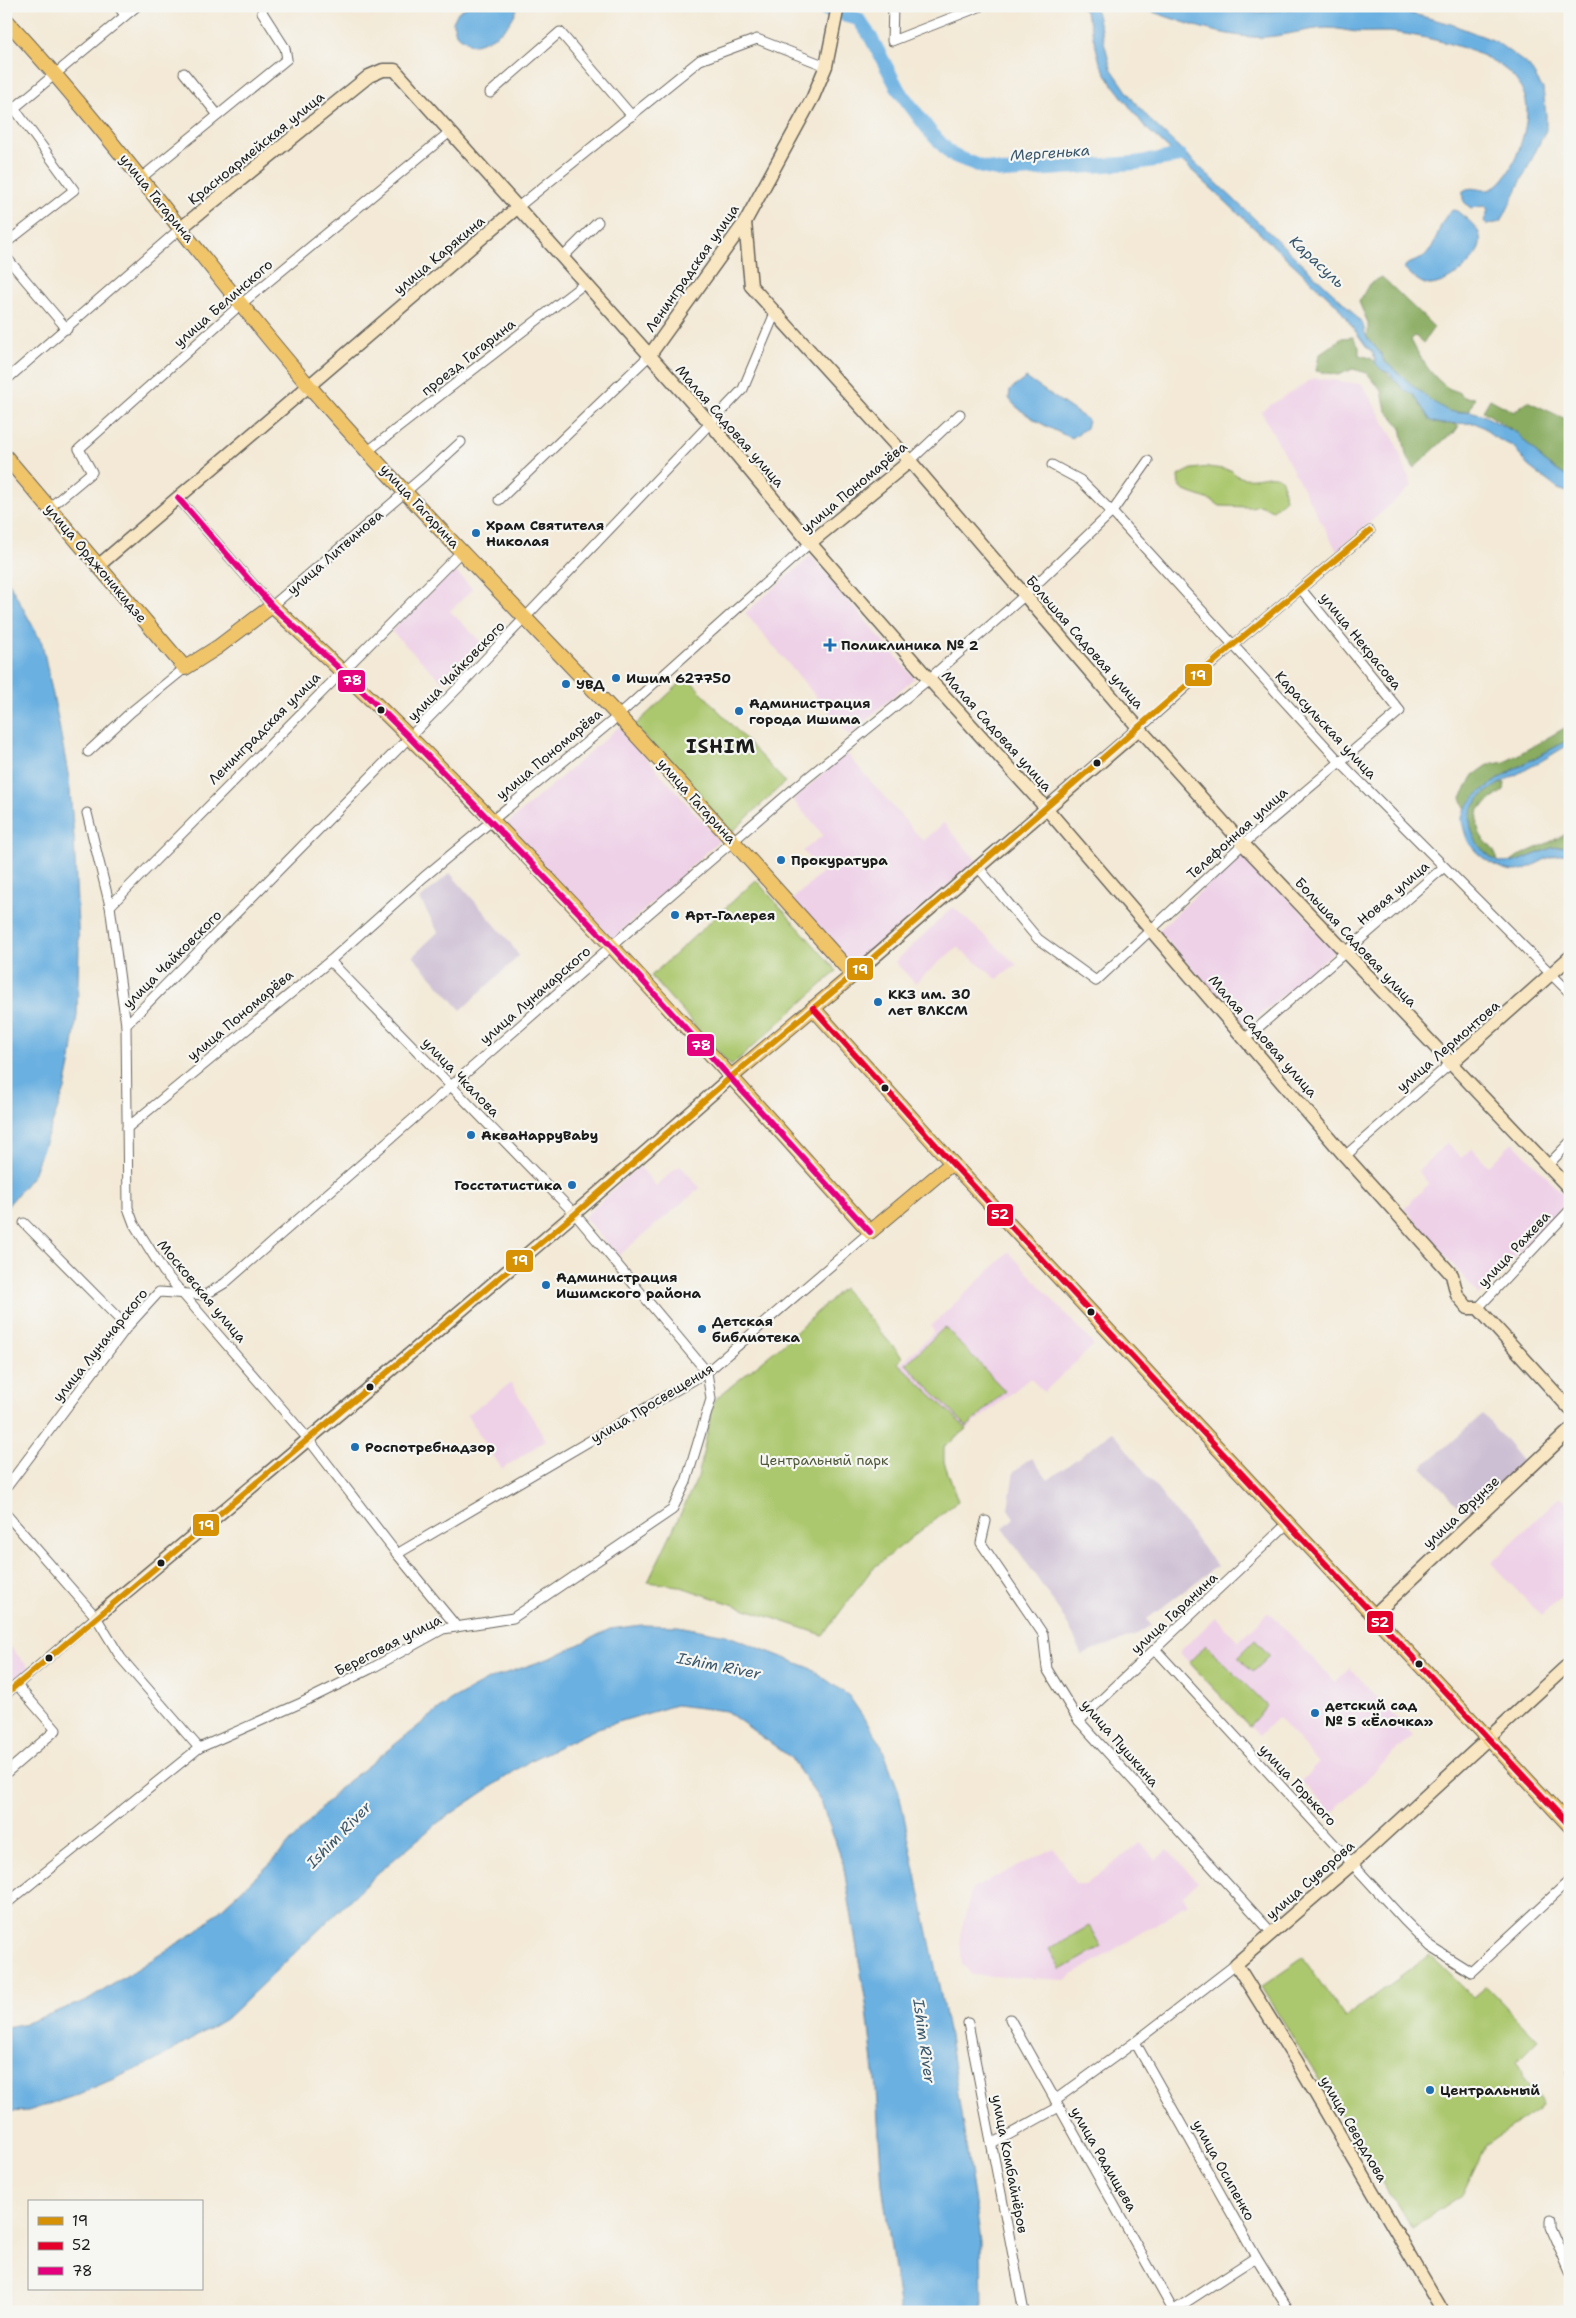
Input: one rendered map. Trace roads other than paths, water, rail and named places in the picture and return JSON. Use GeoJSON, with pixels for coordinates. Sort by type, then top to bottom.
{"type":"FeatureCollection","features":[{"type":"Feature","properties":{"kind":"main road","name":"улица Гагарина"},"geometry":{"type":"LineString","coordinates":[[6,20],[56,74],[181,228],[240,305],[309,386],[618,716],[853,975]]}},
{"type":"Feature","properties":{"kind":"main road","name":"улица Орджоникидзе"},"geometry":{"type":"LineString","coordinates":[[6,457],[185,668]]}},
{"type":"Feature","properties":{"kind":"main road","name":"улица Литвинова"},"geometry":{"type":"LineString","coordinates":[[185,668],[218,648],[272,606]]}},
{"type":"Feature","properties":{"kind":"main road"},"geometry":{"type":"LineString","coordinates":[[272,606],[342,671],[492,820],[612,947],[870,1232]]}},
{"type":"Feature","properties":{"kind":"main road"},"geometry":{"type":"LineString","coordinates":[[731,1077],[853,975]]}},
{"type":"Feature","properties":{"kind":"main road"},"geometry":{"type":"LineString","coordinates":[[813,1008],[952,1163],[1570,1826]]}},
{"type":"Feature","properties":{"kind":"main road","name":"улица Просвещения"},"geometry":{"type":"LineString","coordinates":[[870,1232],[952,1163]]}},
{"type":"Feature","properties":{"kind":"street"},"geometry":{"type":"LineString","coordinates":[[118,6],[125,15]]}},
{"type":"Feature","properties":{"kind":"street"},"geometry":{"type":"LineString","coordinates":[[6,115],[137,6]]}},
{"type":"Feature","properties":{"kind":"street"},"geometry":{"type":"LineString","coordinates":[[141,178],[287,59],[285,48],[262,12],[263,6]]}},
{"type":"Feature","properties":{"kind":"street","name":"Ленинградская улица"},"geometry":{"type":"LineString","coordinates":[[498,500],[649,356],[744,222],[817,90],[826,66],[838,6]]}},
{"type":"Feature","properties":{"kind":"street"},"geometry":{"type":"LineString","coordinates":[[893,6],[892,41],[978,7]]}},
{"type":"Feature","properties":{"kind":"street"},"geometry":{"type":"LineString","coordinates":[[490,93],[560,32],[632,116]]}},
{"type":"Feature","properties":{"kind":"street","name":"улица Карякина"},"geometry":{"type":"LineString","coordinates":[[98,566],[518,207],[700,60],[757,39],[826,66]]}},
{"type":"Feature","properties":{"kind":"street","name":"Красноармейская улица"},"geometry":{"type":"LineString","coordinates":[[6,380],[68,329],[181,228],[369,76],[383,70],[395,70]]}},
{"type":"Feature","properties":{"kind":"street","name":"Малая Садовая улица"},"geometry":{"type":"LineString","coordinates":[[395,70],[710,424],[810,543],[929,679],[1046,808],[1246,1038],[1345,1156],[1452,1275],[1457,1295],[1468,1308],[1478,1308],[1570,1409]]}},
{"type":"Feature","properties":{"kind":"street"},"geometry":{"type":"LineString","coordinates":[[184,73],[218,114]]}},
{"type":"Feature","properties":{"kind":"street"},"geometry":{"type":"LineString","coordinates":[[6,243],[74,190],[14,108]]}},
{"type":"Feature","properties":{"kind":"street","name":"улица Белинского"},"geometry":{"type":"LineString","coordinates":[[49,508],[92,472],[79,449],[240,305],[451,131]]}},
{"type":"Feature","properties":{"kind":"street"},"geometry":{"type":"LineString","coordinates":[[562,258],[598,222]]}},
{"type":"Feature","properties":{"kind":"street","name":"Большая Садовая улица"},"geometry":{"type":"LineString","coordinates":[[744,222],[751,286],[910,461],[1139,729],[1243,844],[1570,1189]]}},
{"type":"Feature","properties":{"kind":"street"},"geometry":{"type":"LineString","coordinates":[[6,257],[68,329]]}},
{"type":"Feature","properties":{"kind":"street","name":"проезд Гагарина"},"geometry":{"type":"LineString","coordinates":[[368,451],[584,284]]}},
{"type":"Feature","properties":{"kind":"street","name":"улица Чайковского"},"geometry":{"type":"LineString","coordinates":[[126,1025],[410,738],[743,389],[775,313]]}},
{"type":"Feature","properties":{"kind":"street","name":"улица Пономарёва"},"geometry":{"type":"LineString","coordinates":[[127,1128],[330,961],[492,820],[618,716],[810,543],[910,461],[960,414]]}},
{"type":"Feature","properties":{"kind":"street","name":"улица Литвинова"},"geometry":{"type":"LineString","coordinates":[[272,606],[461,442]]}},
{"type":"Feature","properties":{"kind":"street"},"geometry":{"type":"LineString","coordinates":[[1052,465],[1080,480],[1112,512],[1148,461]]}},
{"type":"Feature","properties":{"kind":"street"},"geometry":{"type":"LineString","coordinates":[[178,498],[272,606]]}},
{"type":"Feature","properties":{"kind":"street","name":"улица Луначарского"},"geometry":{"type":"LineString","coordinates":[[6,1488],[128,1328],[159,1292],[184,1292],[205,1295],[225,1283],[733,841],[929,679],[1024,596],[1112,512]]}},
{"type":"Feature","properties":{"kind":"street","name":"Карасульская улица"},"geometry":{"type":"LineString","coordinates":[[1112,512],[1339,761],[1570,993]]}},
{"type":"Feature","properties":{"kind":"street"},"geometry":{"type":"LineString","coordinates":[[853,975],[1139,729],[1233,645],[1370,530]]}},
{"type":"Feature","properties":{"kind":"street","name":"Ленинградская улица"},"geometry":{"type":"LineString","coordinates":[[110,906],[462,551]]}},
{"type":"Feature","properties":{"kind":"street","name":"улица Некрасова"},"geometry":{"type":"LineString","coordinates":[[1301,589],[1400,711]]}},
{"type":"Feature","properties":{"kind":"street","name":"улица Литвинова"},"geometry":{"type":"LineString","coordinates":[[88,752],[131,712],[185,668]]}},
{"type":"Feature","properties":{"kind":"street","name":"Телефонная улица"},"geometry":{"type":"LineString","coordinates":[[978,867],[1038,939],[1096,981],[1243,844],[1400,711]]}},
{"type":"Feature","properties":{"kind":"street","name":"Московская улица"},"geometry":{"type":"LineString","coordinates":[[87,814],[110,906],[126,1025],[128,1208],[134,1224],[164,1272],[184,1292],[309,1440],[397,1554],[457,1627]]}},
{"type":"Feature","properties":{"kind":"street","name":"Новая улица"},"geometry":{"type":"LineString","coordinates":[[1246,1038],[1444,866]]}},
{"type":"Feature","properties":{"kind":"street","name":"улица Лермонтова"},"geometry":{"type":"LineString","coordinates":[[1345,1156],[1570,957]]}},
{"type":"Feature","properties":{"kind":"street","name":"улица Чкалова"},"geometry":{"type":"LineString","coordinates":[[330,961],[575,1214],[707,1372]]}},
{"type":"Feature","properties":{"kind":"street"},"geometry":{"type":"LineString","coordinates":[[6,1694],[575,1214],[731,1077]]}},
{"type":"Feature","properties":{"kind":"street"},"geometry":{"type":"LineString","coordinates":[[1547,1166],[1570,1142]]}},
{"type":"Feature","properties":{"kind":"street","name":"улица Ражева"},"geometry":{"type":"LineString","coordinates":[[1478,1308],[1570,1210]]}},
{"type":"Feature","properties":{"kind":"street"},"geometry":{"type":"LineString","coordinates":[[24,1223],[128,1328]]}},
{"type":"Feature","properties":{"kind":"street","name":"улица Просвещения"},"geometry":{"type":"LineString","coordinates":[[397,1554],[707,1372],[870,1232]]}},
{"type":"Feature","properties":{"kind":"street","name":"Береговая улица"},"geometry":{"type":"LineString","coordinates":[[6,1904],[199,1748],[236,1734],[301,1703],[374,1667],[442,1629],[513,1618],[672,1510],[686,1482],[711,1399],[707,1372]]}},
{"type":"Feature","properties":{"kind":"street","name":"улица Фрунзе"},"geometry":{"type":"LineString","coordinates":[[1373,1616],[1570,1430]]}},
{"type":"Feature","properties":{"kind":"street"},"geometry":{"type":"LineString","coordinates":[[6,1514],[96,1617],[120,1658],[199,1748]]}},
{"type":"Feature","properties":{"kind":"street","name":"улица Пушкина"},"geometry":{"type":"LineString","coordinates":[[986,1521],[982,1543],[1044,1634],[1046,1668],[1079,1721],[1272,1933]]}},
{"type":"Feature","properties":{"kind":"street","name":"улица Гаранина"},"geometry":{"type":"LineString","coordinates":[[1079,1721],[1288,1524]]}},
{"type":"Feature","properties":{"kind":"street","name":"улица Горького"},"geometry":{"type":"LineString","coordinates":[[1155,1649],[1352,1864],[1434,1949],[1471,1972],[1570,1880]]}},
{"type":"Feature","properties":{"kind":"street","name":"улица Суворова"},"geometry":{"type":"LineString","coordinates":[[992,2144],[1057,2104],[1236,1964],[1352,1864],[1570,1663]]}},
{"type":"Feature","properties":{"kind":"street"},"geometry":{"type":"LineString","coordinates":[[6,1773],[56,1730],[17,1685]]}},
{"type":"Feature","properties":{"kind":"street","name":"улица Свердлова"},"geometry":{"type":"LineString","coordinates":[[1236,1964],[1293,2056],[1443,2312]]}},
{"type":"Feature","properties":{"kind":"street","name":"улица Радищева"},"geometry":{"type":"LineString","coordinates":[[1010,2019],[1173,2311]]}},
{"type":"Feature","properties":{"kind":"street","name":"улица Комбайнёров"},"geometry":{"type":"LineString","coordinates":[[968,2023],[1024,2312]]}},
{"type":"Feature","properties":{"kind":"street","name":"улица Осипенко"},"geometry":{"type":"LineString","coordinates":[[1136,2042],[1256,2257],[1290,2312]]}},
{"type":"Feature","properties":{"kind":"street"},"geometry":{"type":"LineString","coordinates":[[1550,2221],[1550,2227],[1570,2273]]}},
{"type":"Feature","properties":{"kind":"street"},"geometry":{"type":"LineString","coordinates":[[1173,2311],[1256,2257]]}},
{"type":"Feature","properties":{"kind":"water"},"geometry":{"type":"Polygon","coordinates":[[[468,6],[518,6],[511,21],[501,32],[488,40],[472,45],[456,34],[453,22],[458,12],[468,6]]]}},
{"type":"Feature","properties":{"kind":"water"},"geometry":{"type":"Polygon","coordinates":[[[1078,6],[1097,6],[1096,11],[1111,68],[1133,100],[1152,122],[1348,307],[1363,325],[1366,336],[1381,354],[1384,361],[1430,400],[1448,411],[1459,413],[1469,411],[1481,414],[1517,433],[1546,463],[1570,479],[1570,493],[1558,489],[1528,466],[1514,447],[1492,436],[1486,429],[1475,423],[1441,424],[1431,421],[1413,394],[1405,391],[1389,373],[1382,370],[1376,364],[1373,352],[1366,346],[1336,304],[1145,127],[1110,81],[1100,63],[1089,20],[1084,10],[1078,6]]]}},
{"type":"Feature","properties":{"kind":"water"},"geometry":{"type":"Polygon","coordinates":[[[1145,6],[1196,6],[1234,12],[1262,12],[1315,6],[1383,6],[1451,24],[1495,41],[1529,66],[1543,89],[1546,130],[1504,216],[1500,222],[1487,225],[1484,221],[1488,210],[1485,206],[1471,208],[1468,206],[1464,201],[1463,191],[1472,188],[1488,190],[1504,179],[1521,144],[1527,112],[1524,93],[1513,77],[1498,64],[1458,46],[1399,33],[1357,32],[1327,28],[1271,37],[1239,36],[1189,24],[1153,12],[1145,6]]]}},
{"type":"Feature","properties":{"kind":"water"},"geometry":{"type":"Polygon","coordinates":[[[1453,210],[1466,218],[1479,233],[1480,242],[1478,250],[1473,259],[1457,274],[1447,280],[1427,285],[1416,279],[1404,268],[1406,265],[1427,254],[1434,243],[1442,223],[1453,210]]]}},
{"type":"Feature","properties":{"kind":"water"},"geometry":{"type":"Polygon","coordinates":[[[1026,378],[1088,420],[1086,428],[1072,438],[1047,426],[1020,409],[1009,398],[1010,390],[1026,378]]]}},
{"type":"Feature","properties":{"kind":"water"},"geometry":{"type":"Polygon","coordinates":[[[6,577],[42,643],[57,714],[69,779],[74,837],[79,949],[77,1015],[65,1089],[33,1175],[6,1208],[6,577]]]}},
{"type":"Feature","properties":{"kind":"water"},"geometry":{"type":"Polygon","coordinates":[[[1570,739],[1570,744],[1504,781],[1485,794],[1472,810],[1470,820],[1472,831],[1479,845],[1498,862],[1518,861],[1552,848],[1570,846],[1570,854],[1554,856],[1519,871],[1507,870],[1488,862],[1477,853],[1467,839],[1462,820],[1466,807],[1491,784],[1570,739]]]}},
{"type":"Feature","properties":{"kind":"water","name":"Ishim River"},"geometry":{"type":"Polygon","coordinates":[[[642,1625],[678,1626],[726,1635],[810,1668],[849,1696],[880,1742],[899,1792],[948,2030],[981,2241],[982,2312],[900,2312],[882,2185],[876,2090],[867,2010],[843,1863],[821,1802],[790,1757],[726,1711],[676,1705],[598,1728],[531,1760],[436,1824],[379,1872],[226,2019],[153,2062],[74,2096],[28,2111],[6,2112],[6,2027],[26,2023],[90,1999],[197,1931],[274,1860],[342,1786],[450,1701],[490,1679],[553,1657],[610,1629],[642,1625]]]}},
{"type":"Feature","properties":{"kind":"waterway","name":"Мергенька"},"geometry":{"type":"LineString","coordinates":[[820,6],[833,13]]}},
{"type":"Feature","properties":{"kind":"waterway","name":"Мергенька"},"geometry":{"type":"LineString","coordinates":[[846,16],[858,19],[870,36],[898,89],[931,133],[952,155],[982,167],[1005,172],[1135,163],[1180,156]]}},
{"type":"Feature","properties":{"kind":"place","name":"Храм Святителя Николая"},"geometry":{"type":"Point","coordinates":[476,533]}},
{"type":"Feature","properties":{"kind":"place","name":"Поликлиника № 2"},"geometry":{"type":"Point","coordinates":[830,645]}},
{"type":"Feature","properties":{"kind":"place","name":"Ишим 627750"},"geometry":{"type":"Point","coordinates":[616,678]}},
{"type":"Feature","properties":{"kind":"place","name":"УВД"},"geometry":{"type":"Point","coordinates":[566,684]}},
{"type":"Feature","properties":{"kind":"place","name":"Администрация города Ишима"},"geometry":{"type":"Point","coordinates":[739,711]}},
{"type":"Feature","properties":{"kind":"place","name":"Прокуратура"},"geometry":{"type":"Point","coordinates":[781,860]}},
{"type":"Feature","properties":{"kind":"place","name":"Арт-Галерея"},"geometry":{"type":"Point","coordinates":[675,915]}},
{"type":"Feature","properties":{"kind":"place","name":"ККЗ им. 30 лет ВЛКСМ"},"geometry":{"type":"Point","coordinates":[878,1002]}},
{"type":"Feature","properties":{"kind":"place","name":"АкваHappyBaby"},"geometry":{"type":"Point","coordinates":[471,1135]}},
{"type":"Feature","properties":{"kind":"place","name":"Госстатистика"},"geometry":{"type":"Point","coordinates":[572,1185]}},
{"type":"Feature","properties":{"kind":"place","name":"Администрация Ишимского района"},"geometry":{"type":"Point","coordinates":[546,1285]}},
{"type":"Feature","properties":{"kind":"place","name":"Детская библиотека"},"geometry":{"type":"Point","coordinates":[702,1329]}},
{"type":"Feature","properties":{"kind":"place","name":"Роспотребнадзор"},"geometry":{"type":"Point","coordinates":[355,1447]}},
{"type":"Feature","properties":{"kind":"place","name":"детский сад № 5 «Ёлочка»"},"geometry":{"type":"Point","coordinates":[1315,1713]}},
{"type":"Feature","properties":{"kind":"place","name":"Центральный"},"geometry":{"type":"Point","coordinates":[1430,2090]}},
{"type":"Feature","properties":{"kind":"district","name":"ISHIM"},"geometry":{"type":"Point","coordinates":[721,746]}},
{"type":"Feature","properties":{"kind":"water label","name":"Карасуль"},"geometry":{"type":"Point","coordinates":[1317,262]}},
{"type":"Feature","properties":{"kind":"park label","name":"Центральный парк"},"geometry":{"type":"Point","coordinates":[824,1460]}}]}
